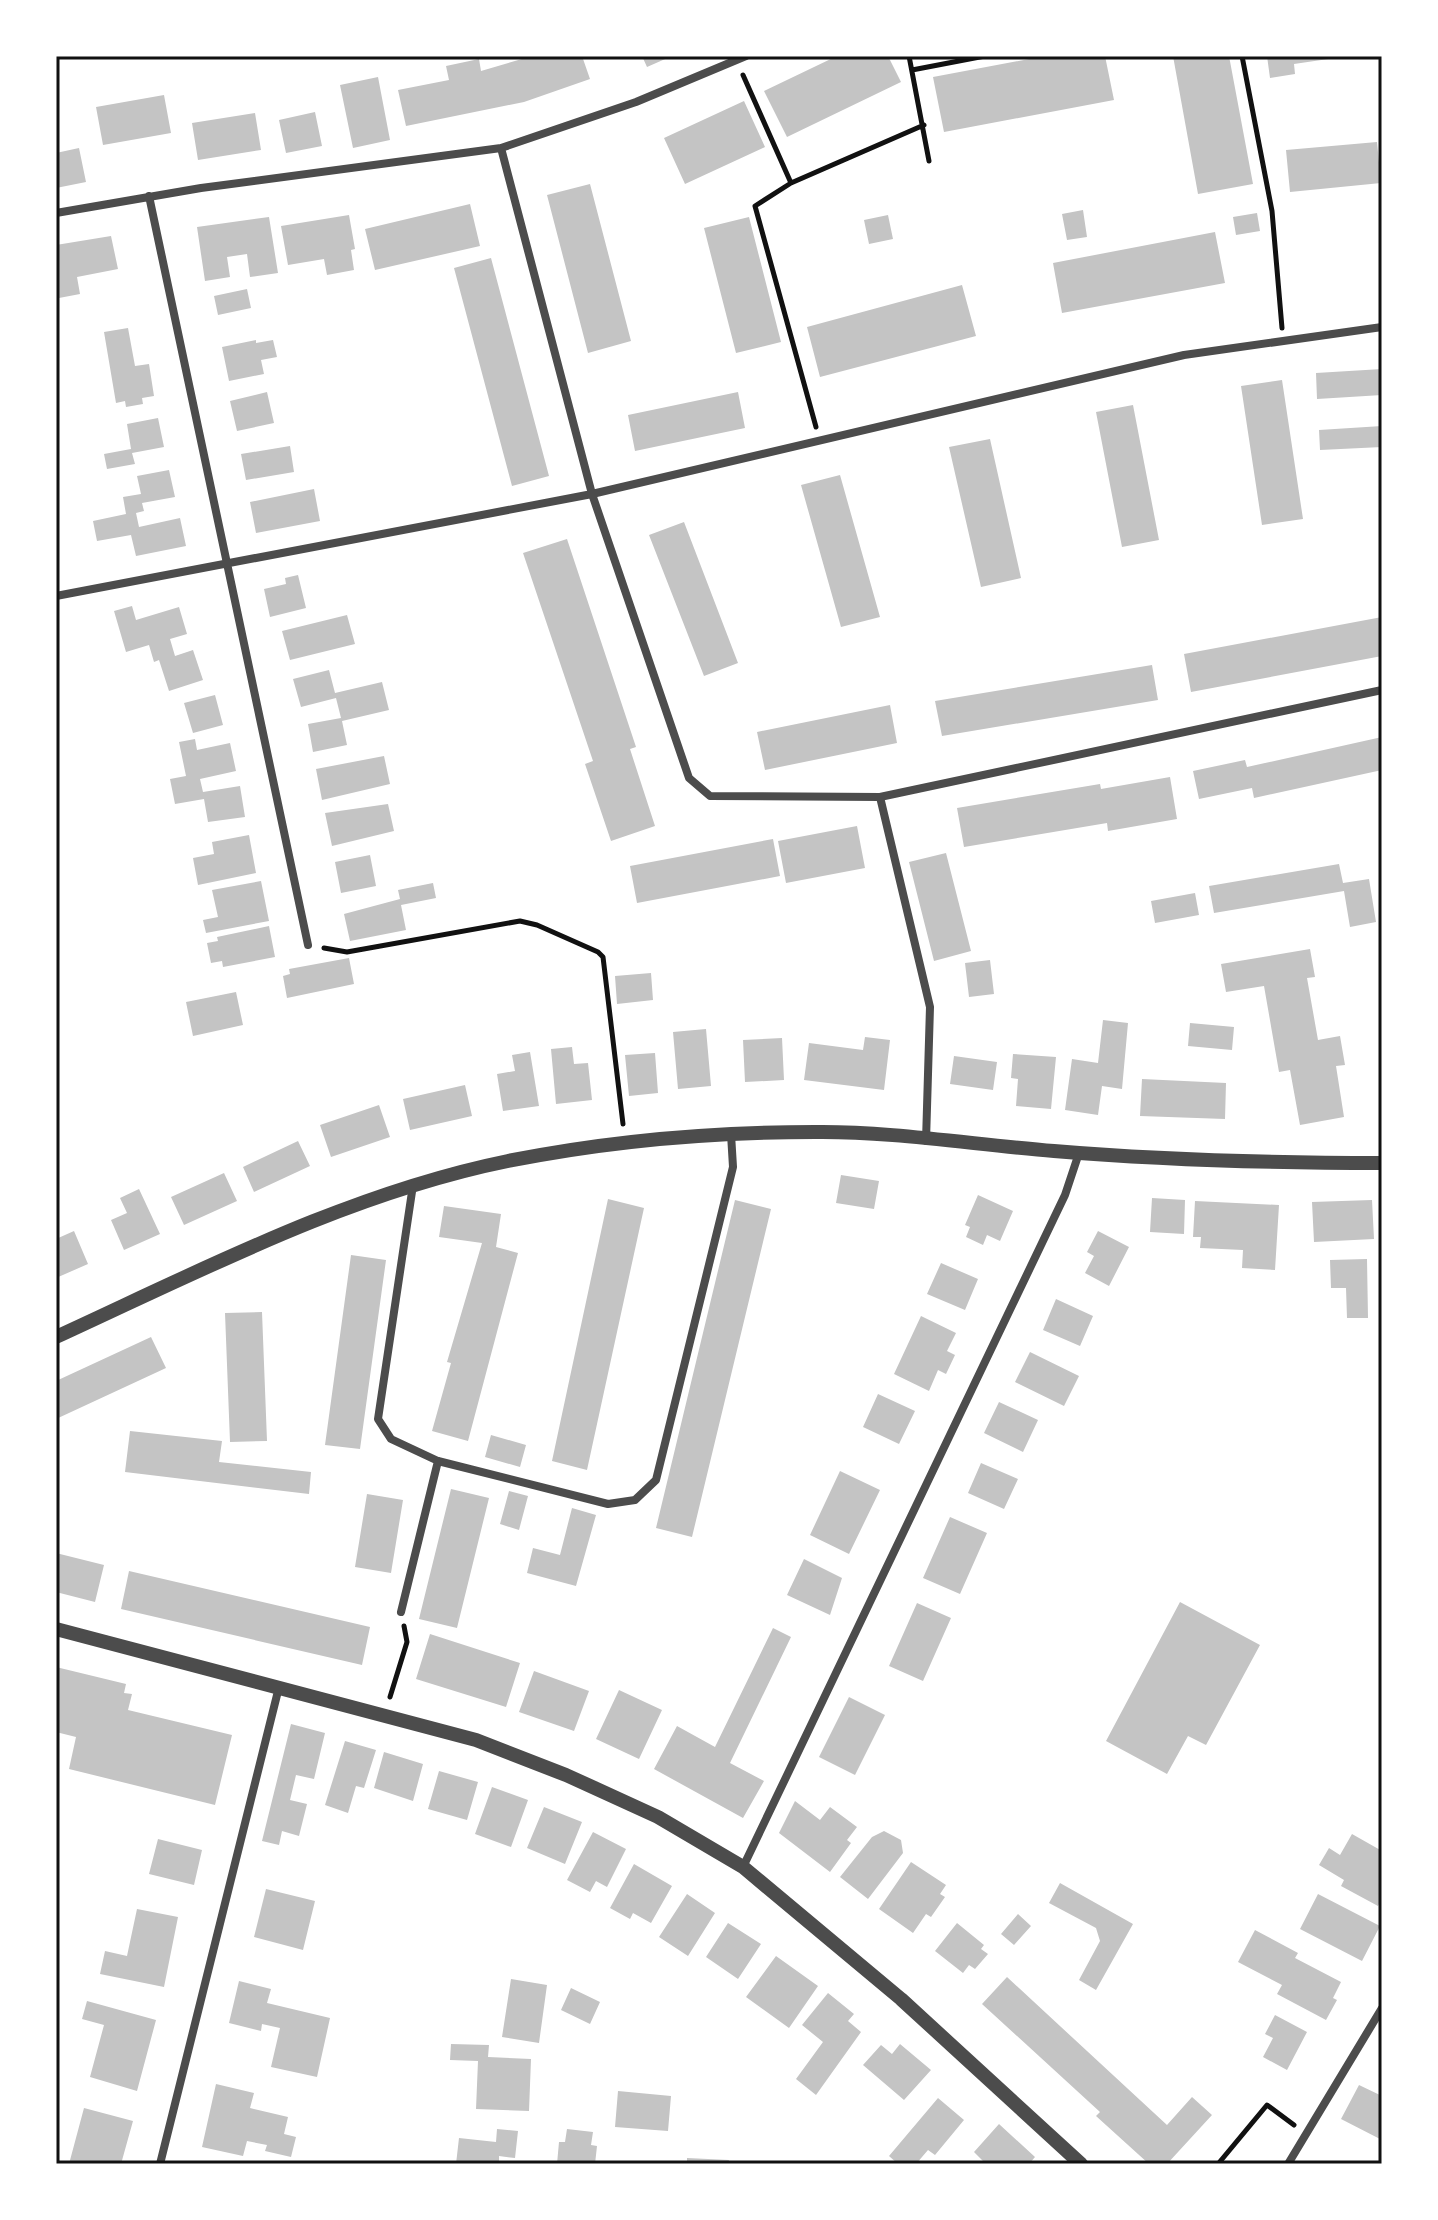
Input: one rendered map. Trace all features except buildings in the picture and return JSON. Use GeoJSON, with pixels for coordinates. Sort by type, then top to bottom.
{"type":"FeatureCollection","features":[{"type":"Feature","properties":{"kind":"street"},"geometry":{"type":"LineString","coordinates":[[56,213],[201,188],[501,148],[636,102],[746,56]]}},
{"type":"Feature","properties":{"kind":"street"},"geometry":{"type":"LineString","coordinates":[[501,148],[592,494],[689,778],[710,796],[880,797],[1382,690]]}},
{"type":"Feature","properties":{"kind":"street"},"geometry":{"type":"LineString","coordinates":[[149,196],[190,401],[228,564],[308,945]]}},
{"type":"Feature","properties":{"kind":"street"},"geometry":{"type":"LineString","coordinates":[[56,596],[592,494],[1169,358],[1382,327]]}},
{"type":"Feature","properties":{"kind":"street"},"geometry":{"type":"LineString","coordinates":[[880,797],[930,1007],[926,1141]]}},
{"type":"Feature","properties":{"kind":"street"},"geometry":{"type":"LineString","coordinates":[[56,1337],[254,1247],[413,1184],[508,1161],[626,1142],[731,1134],[819,1132],[1079,1153],[1255,1163],[1382,1163]]}},
{"type":"Feature","properties":{"kind":"street"},"geometry":{"type":"LineString","coordinates":[[413,1184],[378,1419],[391,1439],[438,1461],[608,1504],[635,1500],[656,1480],[733,1167],[731,1134]]}},
{"type":"Feature","properties":{"kind":"street"},"geometry":{"type":"LineString","coordinates":[[743,1867],[1065,1195],[1079,1153]]}},
{"type":"Feature","properties":{"kind":"street"},"geometry":{"type":"LineString","coordinates":[[401,1612],[438,1461]]}},
{"type":"Feature","properties":{"kind":"street"},"geometry":{"type":"LineString","coordinates":[[56,1629],[476,1740],[566,1775],[658,1817],[743,1867],[901,1999],[1081,2164]]}},
{"type":"Feature","properties":{"kind":"street"},"geometry":{"type":"LineString","coordinates":[[160,2164],[280,1686]]}},
{"type":"Feature","properties":{"kind":"street"},"geometry":{"type":"LineString","coordinates":[[1288,2164],[1382,2008]]}},
{"type":"Feature","properties":{"kind":"path"},"geometry":{"type":"LineString","coordinates":[[909,56],[929,161]]}},
{"type":"Feature","properties":{"kind":"path"},"geometry":{"type":"LineString","coordinates":[[912,70],[985,56]]}},
{"type":"Feature","properties":{"kind":"path"},"geometry":{"type":"LineString","coordinates":[[1242,56],[1272,211],[1283,340]]}},
{"type":"Feature","properties":{"kind":"path"},"geometry":{"type":"LineString","coordinates":[[737,62],[791,183]]}},
{"type":"Feature","properties":{"kind":"path"},"geometry":{"type":"LineString","coordinates":[[819,440],[755,206],[791,183],[924,125]]}},
{"type":"Feature","properties":{"kind":"path"},"geometry":{"type":"LineString","coordinates":[[308,945],[347,952],[520,921],[537,925],[598,952],[603,957],[626,1142]]}},
{"type":"Feature","properties":{"kind":"path"},"geometry":{"type":"LineString","coordinates":[[385,1714],[407,1642],[401,1612]]}},
{"type":"Feature","properties":{"kind":"path"},"geometry":{"type":"LineString","coordinates":[[1218,2164],[1267,2105],[1308,2135]]}}]}
